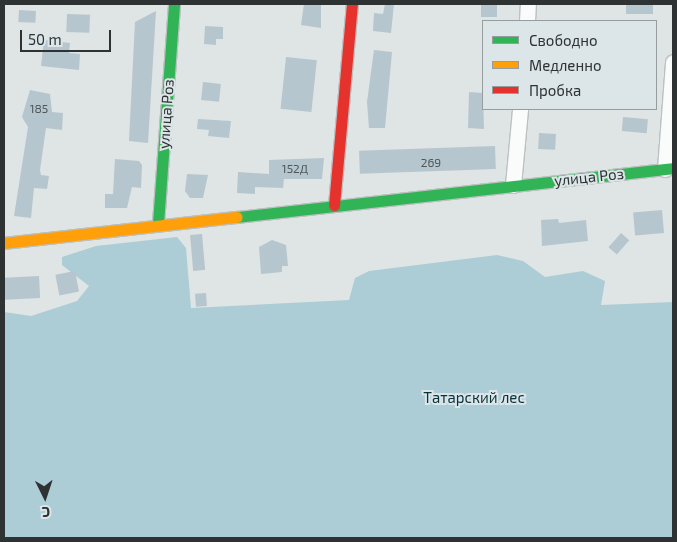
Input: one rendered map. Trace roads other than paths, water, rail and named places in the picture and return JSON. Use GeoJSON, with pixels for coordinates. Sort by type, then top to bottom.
{"type":"FeatureCollection","features":[{"type":"Feature","properties":{"kind":"street","name":"улица Роз"},"geometry":{"type":"LineString","coordinates":[[158,223],[174,4]]}},
{"type":"Feature","properties":{"kind":"street"},"geometry":{"type":"LineString","coordinates":[[334,204],[352,4]]}},
{"type":"Feature","properties":{"kind":"street"},"geometry":{"type":"LineString","coordinates":[[527,20],[528,4]]}},
{"type":"Feature","properties":{"kind":"street","name":"улица Роз"},"geometry":{"type":"LineString","coordinates":[[4,243],[158,223],[669,169],[673,62]]}},
{"type":"Feature","properties":{"kind":"street"},"geometry":{"type":"LineString","coordinates":[[513,186],[520,110]]}},
{"type":"Feature","properties":{"kind":"park label","name":"Татарский лес"},"geometry":{"type":"Point","coordinates":[474,398]}}]}
